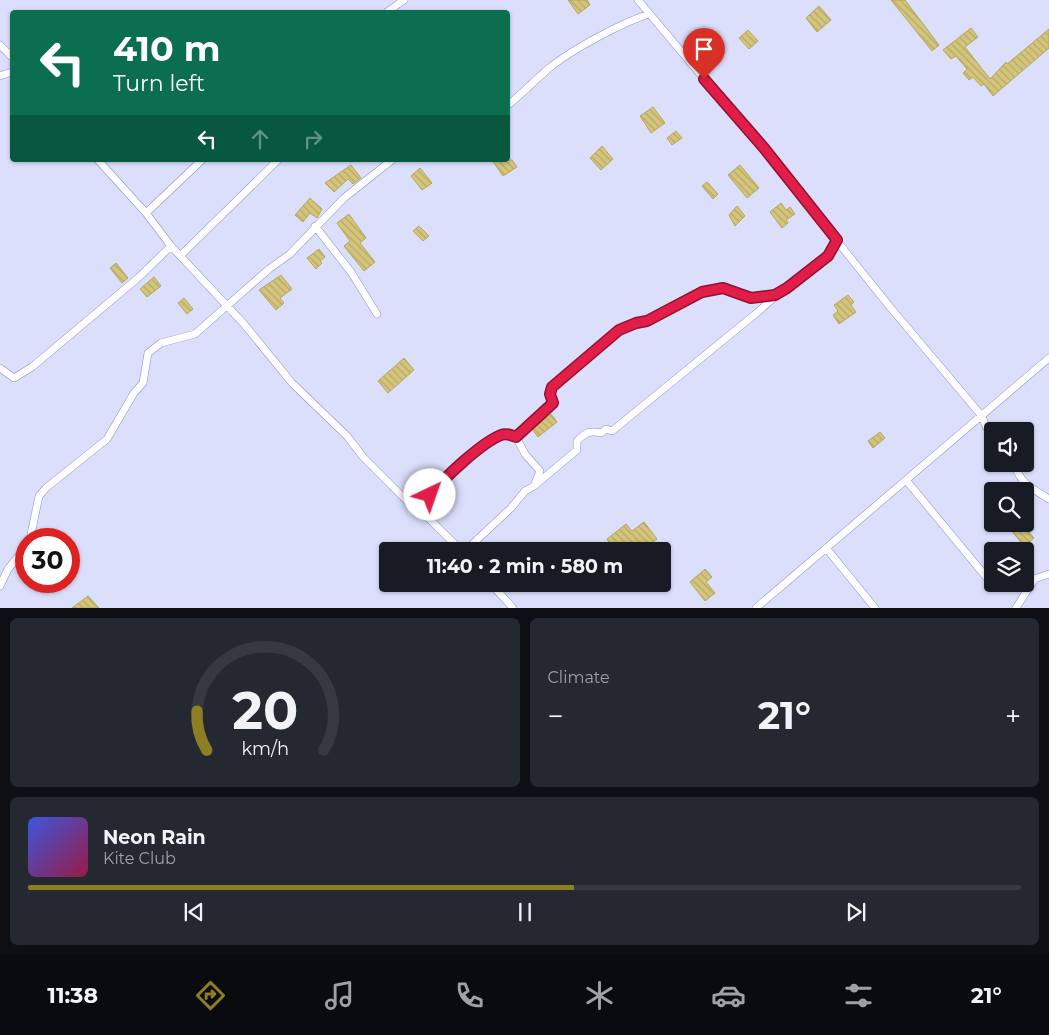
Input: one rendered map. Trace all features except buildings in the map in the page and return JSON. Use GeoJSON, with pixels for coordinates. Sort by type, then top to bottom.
{"type":"FeatureCollection","features":[{"type":"Feature","properties":{"kind":"street"},"geometry":{"type":"LineString","coordinates":[[390,10],[404,0]]}},
{"type":"Feature","properties":{"kind":"street"},"geometry":{"type":"LineString","coordinates":[[638,0],[981,415],[984,422]]}},
{"type":"Feature","properties":{"kind":"street"},"geometry":{"type":"LineString","coordinates":[[510,103],[548,69],[597,38],[649,14]]}},
{"type":"Feature","properties":{"kind":"street"},"geometry":{"type":"LineString","coordinates":[[0,45],[10,55]]}},
{"type":"Feature","properties":{"kind":"street"},"geometry":{"type":"LineString","coordinates":[[100,162],[146,213],[171,246],[227,305],[292,383],[347,436],[364,458],[415,509],[419,509],[454,542]]}},
{"type":"Feature","properties":{"kind":"street"},"geometry":{"type":"LineString","coordinates":[[146,213],[200,162]]}},
{"type":"Feature","properties":{"kind":"street"},"geometry":{"type":"LineString","coordinates":[[180,255],[276,162]]}},
{"type":"Feature","properties":{"kind":"street"},"geometry":{"type":"LineString","coordinates":[[32,528],[39,496],[46,488],[107,440],[134,393],[143,383],[148,353],[161,344],[195,334],[269,269],[290,254],[344,198],[389,162]]}},
{"type":"Feature","properties":{"kind":"street"},"geometry":{"type":"LineString","coordinates":[[315,226],[351,272],[377,314]]}},
{"type":"Feature","properties":{"kind":"street"},"geometry":{"type":"LineString","coordinates":[[473,542],[511,508],[526,491],[577,450],[577,441],[586,433],[594,431],[601,434],[606,429],[612,431],[759,311],[775,295],[828,256],[837,240]]}},
{"type":"Feature","properties":{"kind":"street"},"geometry":{"type":"LineString","coordinates":[[0,368],[14,378],[32,367],[131,284],[171,246]]}},
{"type":"Feature","properties":{"kind":"street"},"geometry":{"type":"LineString","coordinates":[[516,437],[553,403],[550,394],[552,387],[619,330],[647,321],[684,300],[717,288],[730,289],[751,298],[775,295]]}},
{"type":"Feature","properties":{"kind":"street"},"geometry":{"type":"LineString","coordinates":[[756,608],[1049,358]]}},
{"type":"Feature","properties":{"kind":"street"},"geometry":{"type":"LineString","coordinates":[[419,509],[441,482],[486,444],[501,435],[506,434],[516,437],[525,454],[540,471],[534,486]]}},
{"type":"Feature","properties":{"kind":"street"},"geometry":{"type":"LineString","coordinates":[[1017,472],[1024,483],[1049,499]]}},
{"type":"Feature","properties":{"kind":"street"},"geometry":{"type":"LineString","coordinates":[[906,480],[984,574]]}},
{"type":"Feature","properties":{"kind":"street"},"geometry":{"type":"LineString","coordinates":[[826,548],[875,608]]}},
{"type":"Feature","properties":{"kind":"street"},"geometry":{"type":"LineString","coordinates":[[0,586],[8,569],[15,560]]}},
{"type":"Feature","properties":{"kind":"street"},"geometry":{"type":"LineString","coordinates":[[1034,580],[1049,574]]}},
{"type":"Feature","properties":{"kind":"street"},"geometry":{"type":"LineString","coordinates":[[499,592],[513,608]]}},
{"type":"Feature","properties":{"kind":"street"},"geometry":{"type":"LineString","coordinates":[[1016,608],[1026,592]]}},
{"type":"Feature","properties":{"kind":"route"},"geometry":{"type":"LineString","coordinates":[[430,495],[441,482],[486,444],[501,435],[506,434],[516,437],[553,403],[550,394],[552,387],[619,330],[647,321],[684,300],[717,288],[730,289],[751,298],[775,295],[828,256],[837,240],[764,148],[704,79]]}}]}
